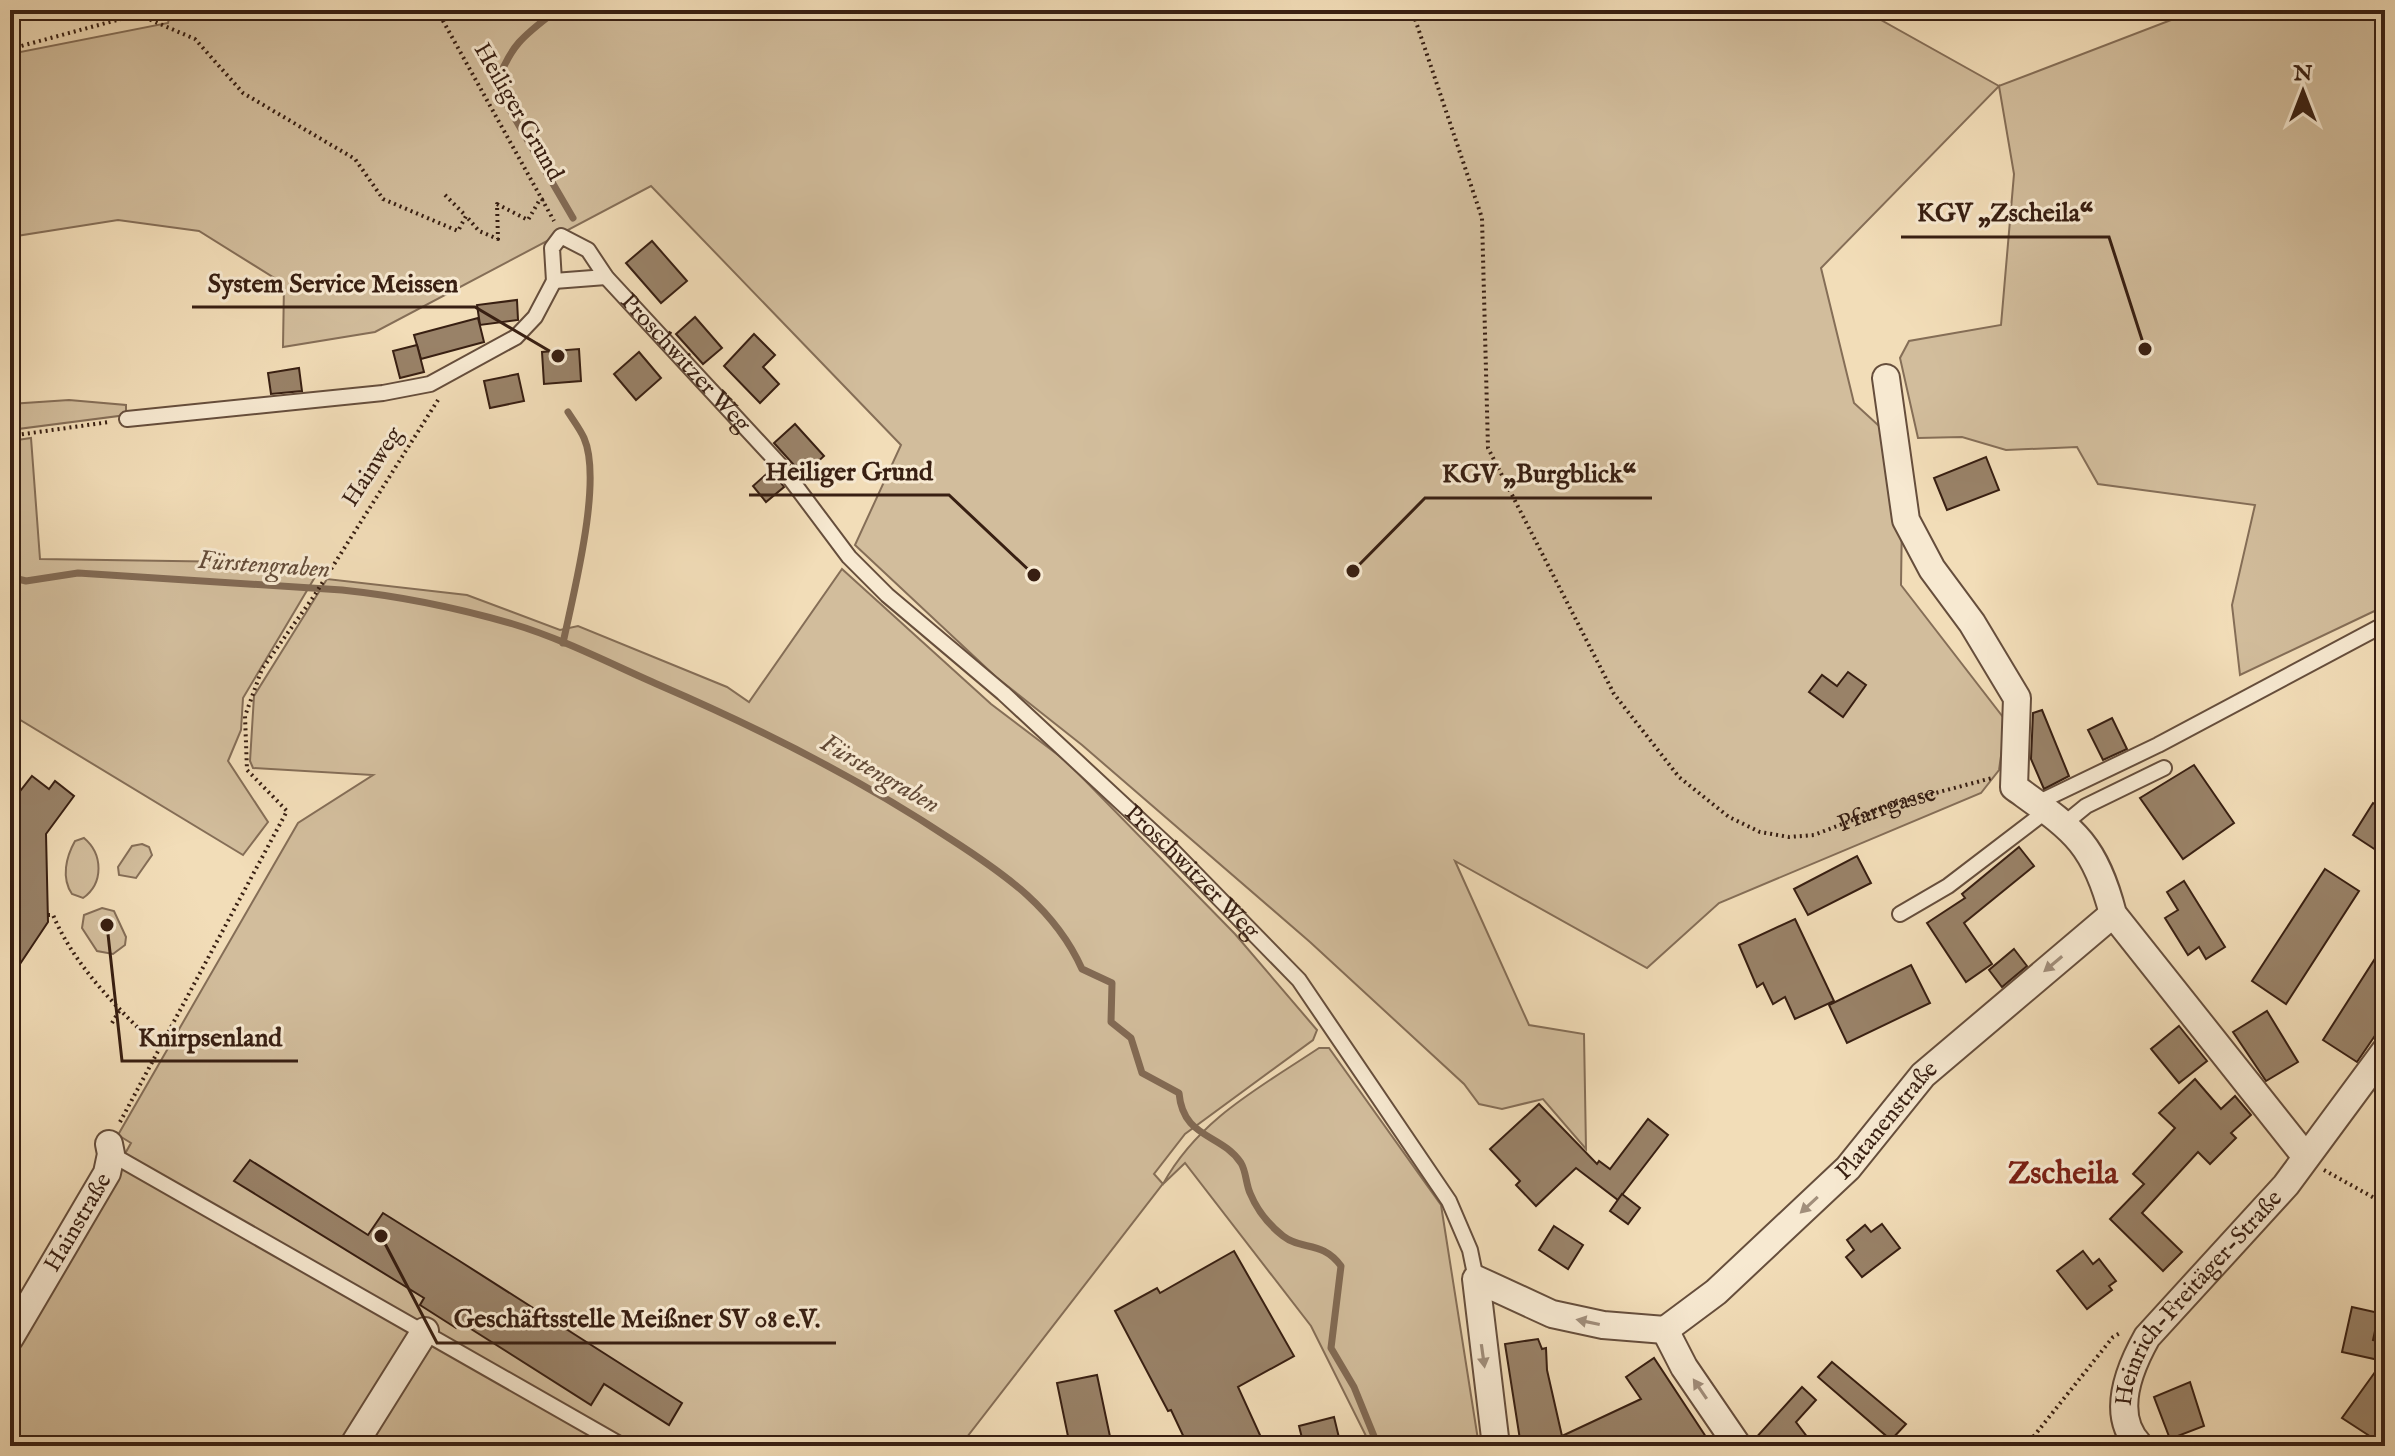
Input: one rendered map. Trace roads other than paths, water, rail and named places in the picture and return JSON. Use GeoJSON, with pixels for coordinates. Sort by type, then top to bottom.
{"type":"FeatureCollection","features":[{"type":"Feature","properties":{"kind":"street"},"geometry":{"type":"LineString","coordinates":[[1886,378],[1906,520],[1932,569],[1972,623],[2017,698],[2014,787],[2049,813],[2091,853],[2104,878],[2113,914],[2306,1157]]}},
{"type":"Feature","properties":{"kind":"street","name":"Platanenstraße"},"geometry":{"type":"LineString","coordinates":[[1665,1330],[1716,1292],[1848,1168],[1923,1075],[2113,914]]}},
{"type":"Feature","properties":{"kind":"street","name":"Heinrich-Freitäger-Straße"},"geometry":{"type":"LineString","coordinates":[[2140,1446],[2131,1437],[2124,1409],[2131,1365],[2147,1337],[2286,1185],[2385,1051]]}},
{"type":"Feature","properties":{"kind":"street","name":"Hainstraße"},"geometry":{"type":"LineString","coordinates":[[10,1338],[107,1173],[110,1149]]}},
{"type":"Feature","properties":{"kind":"street"},"geometry":{"type":"LineString","coordinates":[[1476,1279],[1552,1314],[1603,1325],[1665,1330],[1684,1367],[1738,1446]]}},
{"type":"Feature","properties":{"kind":"street"},"geometry":{"type":"LineString","coordinates":[[1476,1279],[1496,1446]]}},
{"type":"Feature","properties":{"kind":"street"},"geometry":{"type":"LineString","coordinates":[[353,1446],[425,1331]]}},
{"type":"Feature","properties":{"kind":"lane","name":"Proschwitzer Weg"},"geometry":{"type":"LineString","coordinates":[[554,281],[552,248],[561,236],[588,250],[606,277],[780,465],[849,557],[887,595],[1003,693],[1169,847],[1299,980],[1449,1201],[1470,1250],[1476,1279]]}},
{"type":"Feature","properties":{"kind":"lane"},"geometry":{"type":"LineString","coordinates":[[127,419],[412,389],[448,376],[516,337],[535,317],[554,281],[606,277]]}},
{"type":"Feature","properties":{"kind":"lane"},"geometry":{"type":"LineString","coordinates":[[1900,914],[1948,886],[2049,813],[2196,721],[2385,624]]}},
{"type":"Feature","properties":{"kind":"lane"},"geometry":{"type":"LineString","coordinates":[[2049,813],[2086,806],[2164,768]]}},
{"type":"Feature","properties":{"kind":"lane"},"geometry":{"type":"LineString","coordinates":[[110,1149],[623,1446]]}},
{"type":"Feature","properties":{"kind":"waterway"},"geometry":{"type":"LineString","coordinates":[[557,10],[519,42],[496,86],[573,218]]}},
{"type":"Feature","properties":{"kind":"waterway"},"geometry":{"type":"LineString","coordinates":[[563,643],[584,539],[590,481],[584,438],[568,412]]}},
{"type":"Feature","properties":{"kind":"waterway","name":"Fürstengraben"},"geometry":{"type":"LineString","coordinates":[[10,577],[26,581],[78,573],[342,590],[407,599],[492,618],[569,644],[735,719],[845,775],[917,817],[1010,880],[1058,928],[1082,969],[1112,983],[1111,1022],[1131,1038],[1142,1073],[1179,1093],[1182,1108],[1195,1127],[1233,1153],[1243,1166],[1256,1205],[1273,1227],[1290,1241],[1327,1252],[1341,1266],[1331,1348],[1354,1387],[1378,1446]]}},
{"type":"Feature","properties":{"kind":"place","name":"KGV „Zscheila“"},"geometry":{"type":"Point","coordinates":[2145,349]}},
{"type":"Feature","properties":{"kind":"place","name":"System Service Meissen"},"geometry":{"type":"Point","coordinates":[558,356]}},
{"type":"Feature","properties":{"kind":"place","name":"KGV „Burgblick“"},"geometry":{"type":"Point","coordinates":[1353,571]}},
{"type":"Feature","properties":{"kind":"place","name":"Heiliger Grund"},"geometry":{"type":"Point","coordinates":[1034,575]}},
{"type":"Feature","properties":{"kind":"place","name":"Knirpsenland"},"geometry":{"type":"Point","coordinates":[107,925]}},
{"type":"Feature","properties":{"kind":"place","name":"Geschäftsstelle Meißner SV 08 e.V."},"geometry":{"type":"Point","coordinates":[381,1236]}},
{"type":"Feature","properties":{"kind":"district","name":"Zscheila"},"geometry":{"type":"Point","coordinates":[2063,1174]}}]}
